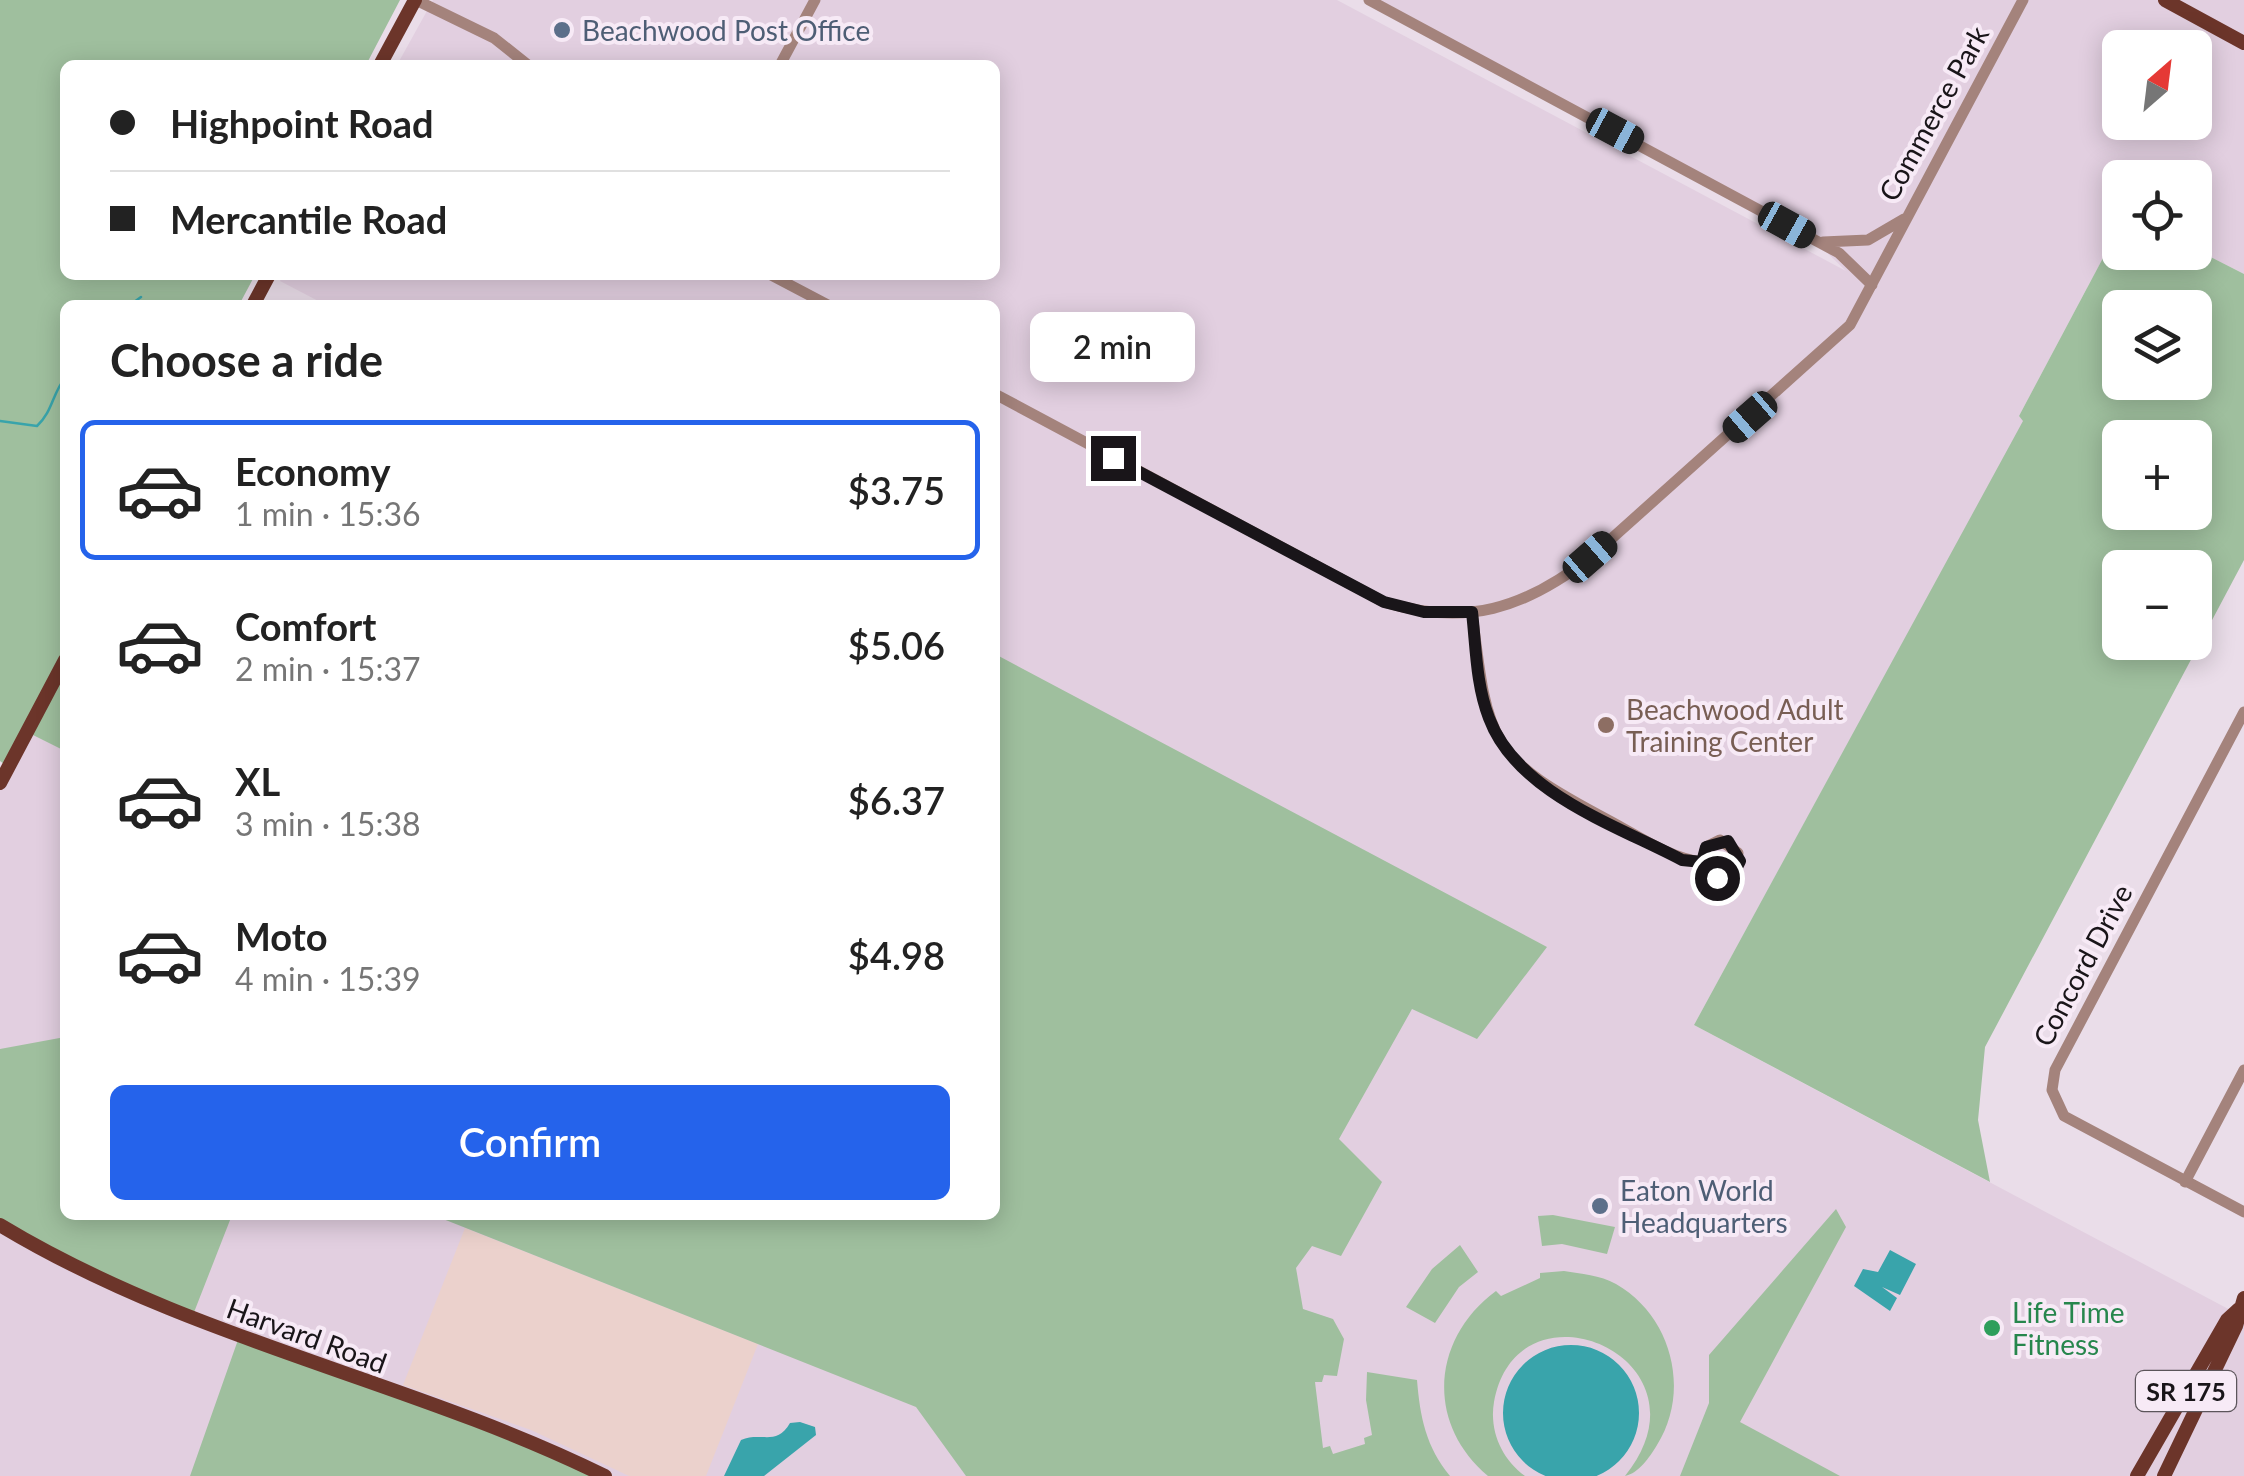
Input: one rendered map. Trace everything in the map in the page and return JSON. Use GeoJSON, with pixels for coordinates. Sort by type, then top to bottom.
{"type":"FeatureCollection","features":[{"type":"Feature","properties":{"kind":"main road"},"geometry":{"type":"LineString","coordinates":[[383,60],[416,0]]}},
{"type":"Feature","properties":{"kind":"main road"},"geometry":{"type":"LineString","coordinates":[[2165,0],[2244,42]]}},
{"type":"Feature","properties":{"kind":"main road"},"geometry":{"type":"LineString","coordinates":[[0,783],[60,669]]}},
{"type":"Feature","properties":{"kind":"main road","name":"Harvard Road"},"geometry":{"type":"LineString","coordinates":[[0,1225],[164,1310],[520,1439],[605,1476]]}},
{"type":"Feature","properties":{"kind":"main road","name":"SR 175"},"geometry":{"type":"LineString","coordinates":[[2137,1476],[2227,1320],[2242,1306]]}},
{"type":"Feature","properties":{"kind":"main road","name":"SR 175"},"geometry":{"type":"LineString","coordinates":[[2164,1476],[2242,1306]]}},
{"type":"Feature","properties":{"kind":"street"},"geometry":{"type":"LineString","coordinates":[[416,0],[494,38],[522,60]]}},
{"type":"Feature","properties":{"kind":"street"},"geometry":{"type":"LineString","coordinates":[[783,60],[814,0]]}},
{"type":"Feature","properties":{"kind":"street","name":"Commerce Park"},"geometry":{"type":"LineString","coordinates":[[1369,0],[1853,262],[1872,285]]}},
{"type":"Feature","properties":{"kind":"street","name":"Commerce Park"},"geometry":{"type":"LineString","coordinates":[[1814,240],[1836,244],[1868,240],[1909,215],[2024,0]]}},
{"type":"Feature","properties":{"kind":"street"},"geometry":{"type":"LineString","coordinates":[[1000,397],[1370,596],[1424,612],[1472,612],[1522,601],[1590,557],[1833,345],[1850,326],[1909,215]]}},
{"type":"Feature","properties":{"kind":"street"},"geometry":{"type":"LineString","coordinates":[[780,280],[818,300]]}},
{"type":"Feature","properties":{"kind":"street"},"geometry":{"type":"LineString","coordinates":[[1472,612],[1482,698],[1495,733],[1517,764],[1535,780],[1682,860],[1702,862]]}},
{"type":"Feature","properties":{"kind":"street","name":"Concord Drive"},"geometry":{"type":"LineString","coordinates":[[2244,712],[2052,1090],[2064,1116],[2244,1212]]}},
{"type":"Feature","properties":{"kind":"street"},"geometry":{"type":"LineString","coordinates":[[2185,1182],[2244,1070]]}},
{"type":"Feature","properties":{"kind":"shaded area"},"geometry":{"type":"Polygon","coordinates":[[[433,0],[1337,0],[1846,271],[1814,240],[1368,0],[2244,0],[2244,274],[2212,258],[2212,160],[2102,160],[2102,260],[2019,416],[2024,421],[1694,1025],[2234,1312],[2244,1298],[2244,1476],[0,1476],[0,783],[60,669],[60,1220],[1000,1220],[1000,300],[316,300],[280,280],[1000,280],[1000,60],[400,60],[433,0]]]}},
{"type":"Feature","properties":{"kind":"shaded area"},"geometry":{"type":"Polygon","coordinates":[[[465,1228],[758,1344],[706,1476],[629,1476],[531,1430],[403,1385],[465,1228]]]}},
{"type":"Feature","properties":{"kind":"green space"},"geometry":{"type":"Polygon","coordinates":[[[0,0],[400,0],[369,60],[60,60],[60,280],[252,280],[242,300],[60,300],[60,748],[27,732],[8,767],[0,761],[0,0]]]}},
{"type":"Feature","properties":{"kind":"green space"},"geometry":{"type":"Polygon","coordinates":[[[2212,258],[2244,274],[2244,560],[2212,620],[2212,550],[2102,550],[2102,660],[2191,660],[1985,1047],[1978,1120],[1990,1182],[1694,1025],[2023,421],[2019,416],[2102,260],[2102,270],[2212,270],[2212,258]]]}},
{"type":"Feature","properties":{"kind":"green space"},"geometry":{"type":"Polygon","coordinates":[[[1000,657],[1547,947],[1477,1039],[1412,1009],[1339,1139],[1382,1182],[1341,1256],[1312,1246],[1296,1268],[1303,1309],[1333,1319],[1344,1339],[1337,1376],[1324,1375],[1322,1382],[1315,1382],[1323,1448],[1330,1446],[1333,1454],[1365,1444],[1364,1438],[1372,1435],[1366,1400],[1367,1372],[1417,1380],[1426,1431],[1450,1476],[966,1476],[916,1407],[446,1220],[1000,1220],[1000,657]]]}},
{"type":"Feature","properties":{"kind":"green space"},"geometry":{"type":"Polygon","coordinates":[[[60,1038],[60,1220],[230,1220],[191,1320],[0,1225],[0,1049],[60,1038]]]}},
{"type":"Feature","properties":{"kind":"green space"},"geometry":{"type":"Polygon","coordinates":[[[1836,1209],[1846,1227],[1740,1422],[1840,1476],[1680,1476],[1709,1403],[1709,1355],[1836,1209]]]}},
{"type":"Feature","properties":{"kind":"green space"},"geometry":{"type":"Polygon","coordinates":[[[1553,1215],[1615,1227],[1607,1254],[1562,1244],[1542,1246],[1538,1216],[1553,1215]]]}},
{"type":"Feature","properties":{"kind":"green space"},"geometry":{"type":"Polygon","coordinates":[[[1460,1245],[1478,1272],[1459,1287],[1435,1323],[1406,1307],[1432,1269],[1460,1245]]]}},
{"type":"Feature","properties":{"kind":"green space"},"geometry":{"type":"Polygon","coordinates":[[[1564,1271],[1616,1284],[1651,1315],[1663,1335],[1674,1379],[1667,1424],[1647,1460],[1625,1476],[1648,1434],[1648,1396],[1631,1366],[1604,1346],[1571,1337],[1538,1342],[1510,1363],[1494,1402],[1499,1444],[1525,1476],[1488,1476],[1467,1454],[1453,1431],[1444,1380],[1449,1356],[1459,1332],[1496,1291],[1501,1296],[1540,1278],[1540,1273],[1564,1271]]]}},
{"type":"Feature","properties":{"kind":"green space"},"geometry":{"type":"Polygon","coordinates":[[[239,1337],[605,1476],[190,1476],[239,1337]]]}},
{"type":"Feature","properties":{"kind":"water"},"geometry":{"type":"Polygon","coordinates":[[[1890,1250],[1916,1264],[1900,1295],[1882,1287],[1897,1298],[1890,1311],[1854,1286],[1863,1269],[1878,1272],[1890,1250]]]}},
{"type":"Feature","properties":{"kind":"water"},"geometry":{"type":"Polygon","coordinates":[[[1558,1346],[1584,1346],[1609,1357],[1627,1375],[1638,1400],[1634,1439],[1619,1461],[1594,1477],[1545,1476],[1523,1461],[1504,1426],[1504,1400],[1515,1375],[1533,1357],[1558,1346]]]}},
{"type":"Feature","properties":{"kind":"water"},"geometry":{"type":"Polygon","coordinates":[[[790,1423],[815,1427],[816,1435],[764,1476],[724,1476],[741,1440],[774,1437],[790,1423]]]}},
{"type":"Feature","properties":{"kind":"waterway"},"geometry":{"type":"LineString","coordinates":[[137,300],[141,297]]}},
{"type":"Feature","properties":{"kind":"waterway"},"geometry":{"type":"LineString","coordinates":[[0,421],[37,426],[60,386]]}},
{"type":"Feature","properties":{"kind":"place","name":"Beachwood Post Office"},"geometry":{"type":"Point","coordinates":[562,30]}},
{"type":"Feature","properties":{"kind":"place","name":"Beachwood Adult Training Center"},"geometry":{"type":"Point","coordinates":[1606,725]}},
{"type":"Feature","properties":{"kind":"place","name":"Eaton World Headquarters"},"geometry":{"type":"Point","coordinates":[1600,1206]}},
{"type":"Feature","properties":{"kind":"place","name":"Life Time Fitness"},"geometry":{"type":"Point","coordinates":[1992,1328]}},
{"type":"Feature","properties":{"kind":"route"},"geometry":{"type":"LineString","coordinates":[[1113,458],[1384,602],[1424,612],[1472,612],[1482,698],[1495,733],[1517,764],[1559,794],[1682,860],[1702,862],[1702,854],[1712,842],[1728,841],[1740,861],[1734,873],[1717,878]]}}]}
